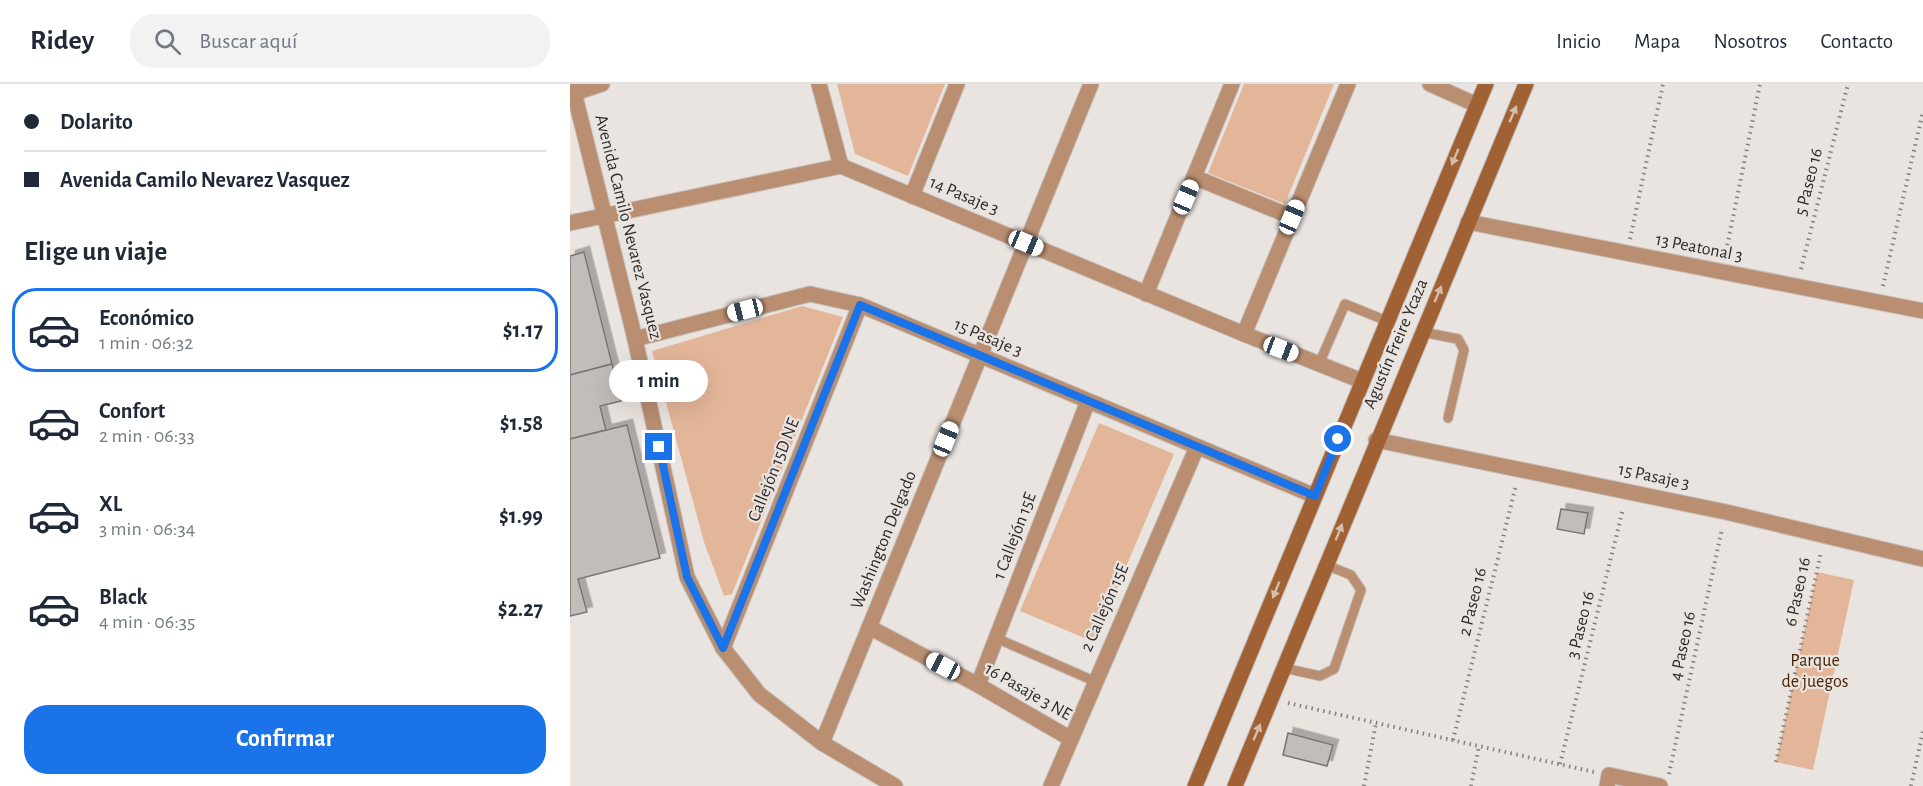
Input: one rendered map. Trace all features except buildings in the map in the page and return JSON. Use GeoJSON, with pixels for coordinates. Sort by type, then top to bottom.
{"type":"FeatureCollection","features":[{"type":"Feature","properties":{"kind":"main road","name":"Agustín Freire Ycaza"},"geometry":{"type":"LineString","coordinates":[[1195,786],[1486,84]]}},
{"type":"Feature","properties":{"kind":"main road","name":"Agustín Freire Ycaza"},"geometry":{"type":"LineString","coordinates":[[1235,786],[1526,84]]}},
{"type":"Feature","properties":{"kind":"street"},"geometry":{"type":"LineString","coordinates":[[573,88],[602,84]]}},
{"type":"Feature","properties":{"kind":"street"},"geometry":{"type":"LineString","coordinates":[[570,224],[841,166],[819,84]]}},
{"type":"Feature","properties":{"kind":"street"},"geometry":{"type":"LineString","coordinates":[[912,196],[957,84]]}},
{"type":"Feature","properties":{"kind":"street","name":"Washington Delgado"},"geometry":{"type":"LineString","coordinates":[[822,743],[1091,84]]}},
{"type":"Feature","properties":{"kind":"street"},"geometry":{"type":"LineString","coordinates":[[1146,294],[1232,84]]}},
{"type":"Feature","properties":{"kind":"street"},"geometry":{"type":"LineString","coordinates":[[1244,334],[1348,84]]}},
{"type":"Feature","properties":{"kind":"street"},"geometry":{"type":"LineString","coordinates":[[1430,84],[1477,105]]}},
{"type":"Feature","properties":{"kind":"street","name":"Avenida Camilo Nevarez Vasquez"},"geometry":{"type":"LineString","coordinates":[[573,88],[635,339],[687,577],[723,648],[759,694],[822,743],[895,786]]}},
{"type":"Feature","properties":{"kind":"street","name":"14 Pasaje 3"},"geometry":{"type":"LineString","coordinates":[[841,166],[1146,294],[1362,381]]}},
{"type":"Feature","properties":{"kind":"street"},"geometry":{"type":"LineString","coordinates":[[1194,177],[1292,217]]}},
{"type":"Feature","properties":{"kind":"street","name":"13 Peatonal 3"},"geometry":{"type":"LineString","coordinates":[[1468,222],[1923,311]]}},
{"type":"Feature","properties":{"kind":"street","name":"15 Pasaje 3"},"geometry":{"type":"LineString","coordinates":[[635,339],[810,294],[860,305],[1315,496]]}},
{"type":"Feature","properties":{"kind":"street","name":"Callejón 15D NE"},"geometry":{"type":"LineString","coordinates":[[723,648],[860,305]]}},
{"type":"Feature","properties":{"kind":"street","name":"1 Callejón 15E"},"geometry":{"type":"LineString","coordinates":[[978,685],[1088,401]]}},
{"type":"Feature","properties":{"kind":"street","name":"15 Pasaje 3"},"geometry":{"type":"LineString","coordinates":[[1377,440],[1726,512],[1923,559]]}},
{"type":"Feature","properties":{"kind":"street","name":"2 Callejón 15E"},"geometry":{"type":"LineString","coordinates":[[1051,786],[1094,681],[1197,447]]}},
{"type":"Feature","properties":{"kind":"street","name":"16 Pasaje 3 NE"},"geometry":{"type":"LineString","coordinates":[[869,627],[978,685],[1071,739]]}},
{"type":"Feature","properties":{"kind":"street"},"geometry":{"type":"LineString","coordinates":[[1608,781],[1660,786]]}},
{"type":"Feature","properties":{"kind":"lane"},"geometry":{"type":"LineString","coordinates":[[1319,363],[1345,304],[1387,321]]}},
{"type":"Feature","properties":{"kind":"lane"},"geometry":{"type":"LineString","coordinates":[[1422,332],[1458,339],[1464,350],[1448,418]]}},
{"type":"Feature","properties":{"kind":"lane"},"geometry":{"type":"LineString","coordinates":[[1284,668],[1320,676],[1334,669],[1361,590],[1351,575],[1326,565]]}},
{"type":"Feature","properties":{"kind":"lane"},"geometry":{"type":"LineString","coordinates":[[996,638],[1094,681]]}},
{"type":"Feature","properties":{"kind":"path"},"geometry":{"type":"LineString","coordinates":[[1627,253],[1664,84]]}},
{"type":"Feature","properties":{"kind":"path"},"geometry":{"type":"LineString","coordinates":[[1722,273],[1760,84]]}},
{"type":"Feature","properties":{"kind":"path","name":"5 Paseo 16"},"geometry":{"type":"LineString","coordinates":[[1796,286],[1848,84]]}},
{"type":"Feature","properties":{"kind":"path"},"geometry":{"type":"LineString","coordinates":[[1879,302],[1923,111]]}},
{"type":"Feature","properties":{"kind":"path","name":"2 Paseo 16"},"geometry":{"type":"LineString","coordinates":[[1453,740],[1520,470]]}},
{"type":"Feature","properties":{"kind":"path","name":"3 Paseo 16"},"geometry":{"type":"LineString","coordinates":[[1560,764],[1628,492]]}},
{"type":"Feature","properties":{"kind":"path","name":"4 Paseo 16"},"geometry":{"type":"LineString","coordinates":[[1666,786],[1726,512]]}},
{"type":"Feature","properties":{"kind":"path","name":"6 Paseo 16"},"geometry":{"type":"LineString","coordinates":[[1776,762],[1825,534]]}},
{"type":"Feature","properties":{"kind":"path"},"geometry":{"type":"LineString","coordinates":[[1271,699],[1560,764],[1608,781]]}},
{"type":"Feature","properties":{"kind":"path"},"geometry":{"type":"LineString","coordinates":[[1364,786],[1376,723]]}},
{"type":"Feature","properties":{"kind":"path"},"geometry":{"type":"LineString","coordinates":[[1911,786],[1923,730]]}},
{"type":"Feature","properties":{"kind":"path"},"geometry":{"type":"LineString","coordinates":[[1471,786],[1479,746]]}},
{"type":"Feature","properties":{"kind":"green space"},"geometry":{"type":"Polygon","coordinates":[[[837,84],[945,84],[908,176],[855,154],[837,84]]]}},
{"type":"Feature","properties":{"kind":"green space"},"geometry":{"type":"Polygon","coordinates":[[[1244,84],[1334,84],[1285,204],[1208,173],[1244,84]]]}},
{"type":"Feature","properties":{"kind":"green space"},"geometry":{"type":"Polygon","coordinates":[[[802,306],[843,317],[732,594],[724,596],[704,542],[652,351],[802,306]]]}},
{"type":"Feature","properties":{"kind":"green space"},"geometry":{"type":"Polygon","coordinates":[[[1099,423],[1174,454],[1094,642],[1020,611],[1099,423]]]}},
{"type":"Feature","properties":{"kind":"green space","name":"Parque de juegos"},"geometry":{"type":"Polygon","coordinates":[[[1817,572],[1854,580],[1813,770],[1776,762],[1817,572]]]}},
{"type":"Feature","properties":{"kind":"route"},"geometry":{"type":"LineString","coordinates":[[659,447],[687,577],[723,648],[860,305],[1315,496],[1338,439]]}}]}
